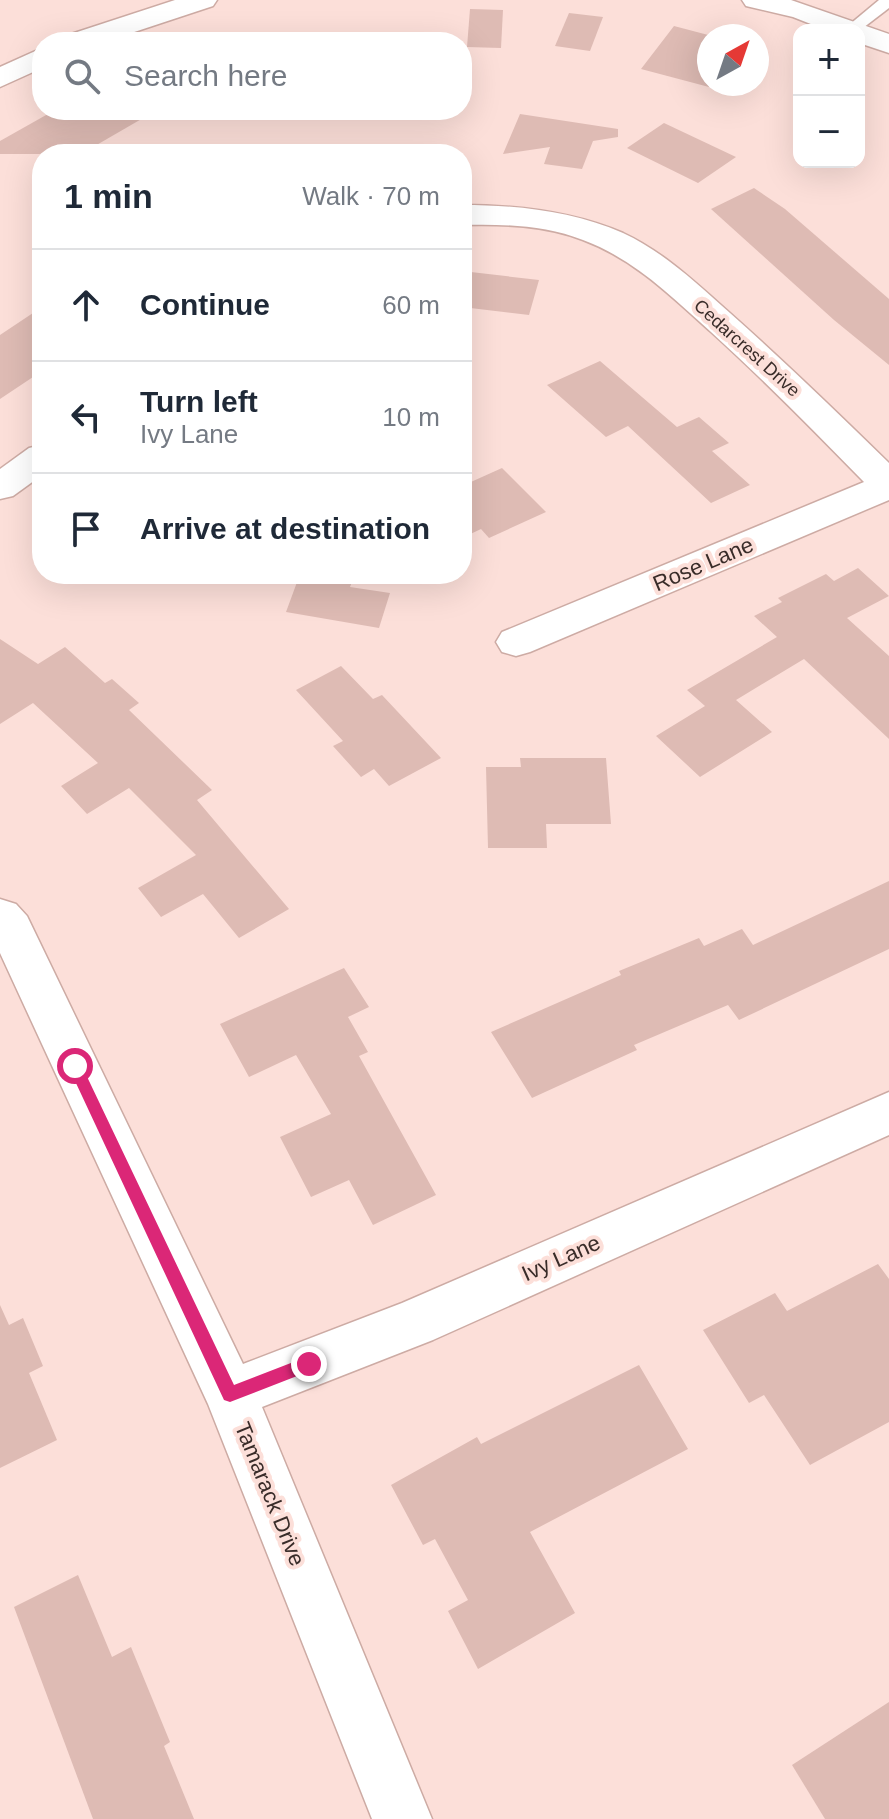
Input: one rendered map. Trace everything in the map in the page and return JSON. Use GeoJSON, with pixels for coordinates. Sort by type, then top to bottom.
{"type":"FeatureCollection","features":[{"type":"Feature","properties":{"kind":"street"},"geometry":{"type":"LineString","coordinates":[[105,32],[203,0]]}},
{"type":"Feature","properties":{"kind":"street"},"geometry":{"type":"LineString","coordinates":[[756,0],[802,11],[836,24]]}},
{"type":"Feature","properties":{"kind":"street"},"geometry":{"type":"LineString","coordinates":[[865,35],[889,44]]}},
{"type":"Feature","properties":{"kind":"street"},"geometry":{"type":"LineString","coordinates":[[0,78],[32,62]]}},
{"type":"Feature","properties":{"kind":"street","name":"Cedarcrest Drive"},"geometry":{"type":"LineString","coordinates":[[472,215],[522,216],[554,221],[590,231],[633,250],[667,275],[779,373],[889,485]]}},
{"type":"Feature","properties":{"kind":"street"},"geometry":{"type":"LineString","coordinates":[[0,487],[32,464]]}},
{"type":"Feature","properties":{"kind":"street","name":"Rose Lane"},"geometry":{"type":"LineString","coordinates":[[516,642],[889,485]]}},
{"type":"Feature","properties":{"kind":"street","name":"Tamarack Drive"},"geometry":{"type":"LineString","coordinates":[[0,917],[11,929],[230,1394],[402,1819]]}},
{"type":"Feature","properties":{"kind":"street","name":"Ivy Lane"},"geometry":{"type":"LineString","coordinates":[[230,1394],[415,1323],[889,1113]]}},
{"type":"Feature","properties":{"kind":"lane"},"geometry":{"type":"LineString","coordinates":[[859,24],[889,0]]}},
{"type":"Feature","properties":{"kind":"building"},"geometry":{"type":"Polygon","coordinates":[[[470,9],[503,10],[501,48],[472,47],[472,32],[468,32],[470,9]]]}},
{"type":"Feature","properties":{"kind":"building"},"geometry":{"type":"Polygon","coordinates":[[[569,13],[603,17],[590,51],[555,46],[569,13]]]}},
{"type":"Feature","properties":{"kind":"building"},"geometry":{"type":"Polygon","coordinates":[[[674,26],[697,32],[697,84],[641,69],[674,26]]]}},
{"type":"Feature","properties":{"kind":"building"},"geometry":{"type":"Polygon","coordinates":[[[520,114],[618,129],[618,137],[593,141],[582,169],[544,164],[550,147],[503,154],[520,114]]]}},
{"type":"Feature","properties":{"kind":"building"},"geometry":{"type":"Polygon","coordinates":[[[37,120],[140,120],[98,144],[32,144],[32,154],[0,154],[0,141],[37,120]]]}},
{"type":"Feature","properties":{"kind":"building"},"geometry":{"type":"Polygon","coordinates":[[[664,123],[736,157],[698,183],[627,148],[664,123]]]}},
{"type":"Feature","properties":{"kind":"building"},"geometry":{"type":"Polygon","coordinates":[[[754,188],[785,209],[889,299],[889,365],[834,320],[711,209],[754,188]]]}},
{"type":"Feature","properties":{"kind":"building"},"geometry":{"type":"Polygon","coordinates":[[[472,272],[539,280],[529,315],[472,308],[472,272]]]}},
{"type":"Feature","properties":{"kind":"building"},"geometry":{"type":"Polygon","coordinates":[[[32,314],[32,378],[0,399],[0,335],[32,314]]]}},
{"type":"Feature","properties":{"kind":"building"},"geometry":{"type":"Polygon","coordinates":[[[600,361],[677,427],[699,417],[729,443],[712,451],[750,485],[711,503],[628,426],[606,437],[547,385],[600,361]]]}},
{"type":"Feature","properties":{"kind":"building"},"geometry":{"type":"Polygon","coordinates":[[[502,468],[546,512],[489,538],[481,529],[472,533],[472,482],[502,468]]]}},
{"type":"Feature","properties":{"kind":"building"},"geometry":{"type":"Polygon","coordinates":[[[858,568],[889,596],[847,618],[889,656],[889,739],[804,659],[736,700],[772,732],[700,777],[656,736],[705,706],[687,690],[777,637],[754,616],[782,602],[778,598],[826,574],[834,581],[858,568]]]}},
{"type":"Feature","properties":{"kind":"building"},"geometry":{"type":"Polygon","coordinates":[[[296,584],[351,584],[350,587],[390,593],[379,628],[286,612],[296,584]]]}},
{"type":"Feature","properties":{"kind":"building"},"geometry":{"type":"Polygon","coordinates":[[[0,639],[38,664],[65,647],[105,683],[112,679],[139,703],[129,710],[212,790],[197,800],[289,909],[239,938],[203,894],[161,917],[138,888],[196,855],[129,788],[87,814],[61,786],[98,763],[33,703],[0,724],[0,639]]]}},
{"type":"Feature","properties":{"kind":"building"},"geometry":{"type":"Polygon","coordinates":[[[341,666],[373,699],[382,695],[441,758],[389,786],[374,769],[361,777],[333,746],[343,741],[296,690],[341,666]]]}},
{"type":"Feature","properties":{"kind":"building"},"geometry":{"type":"Polygon","coordinates":[[[520,758],[606,758],[611,824],[546,824],[547,848],[488,848],[486,767],[521,767],[520,758]]]}},
{"type":"Feature","properties":{"kind":"building"},"geometry":{"type":"Polygon","coordinates":[[[889,881],[889,949],[739,1020],[728,1005],[634,1045],[637,1050],[532,1098],[491,1032],[621,975],[619,971],[699,938],[704,946],[742,929],[753,945],[889,881]]]}},
{"type":"Feature","properties":{"kind":"building"},"geometry":{"type":"Polygon","coordinates":[[[344,968],[369,1007],[348,1017],[368,1052],[359,1056],[436,1195],[373,1225],[349,1180],[311,1197],[280,1137],[331,1114],[296,1055],[249,1077],[220,1024],[344,968]]]}},
{"type":"Feature","properties":{"kind":"building"},"geometry":{"type":"Polygon","coordinates":[[[878,1264],[889,1279],[889,1422],[810,1465],[764,1395],[749,1403],[703,1330],[775,1293],[787,1311],[878,1264]]]}},
{"type":"Feature","properties":{"kind":"building"},"geometry":{"type":"Polygon","coordinates":[[[0,1305],[9,1325],[23,1318],[43,1366],[29,1373],[57,1440],[0,1468],[0,1305]]]}},
{"type":"Feature","properties":{"kind":"building"},"geometry":{"type":"Polygon","coordinates":[[[639,1365],[688,1449],[530,1532],[575,1613],[478,1669],[448,1611],[468,1600],[435,1539],[423,1545],[391,1485],[477,1437],[481,1444],[639,1365]]]}},
{"type":"Feature","properties":{"kind":"building"},"geometry":{"type":"Polygon","coordinates":[[[78,1575],[112,1657],[131,1647],[170,1742],[164,1746],[194,1819],[93,1819],[14,1607],[78,1575]]]}},
{"type":"Feature","properties":{"kind":"building"},"geometry":{"type":"Polygon","coordinates":[[[889,1702],[889,1819],[825,1819],[792,1765],[889,1702]]]}},
{"type":"Feature","properties":{"kind":"route"},"geometry":{"type":"LineString","coordinates":[[75,1066],[230,1394],[309,1364]]}}]}
